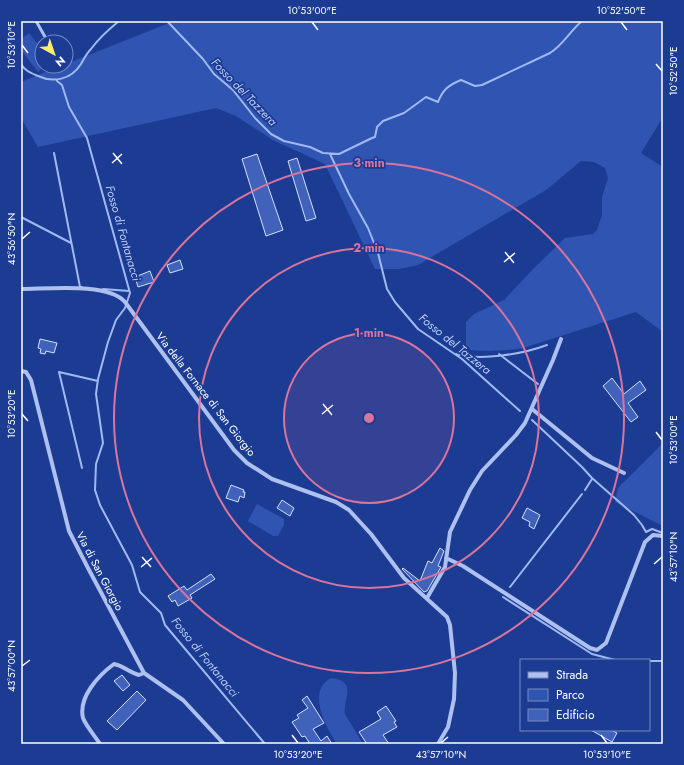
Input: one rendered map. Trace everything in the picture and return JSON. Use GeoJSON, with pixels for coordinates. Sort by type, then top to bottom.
{"type":"FeatureCollection","features":[{"type":"Feature","properties":{"kind":"street","name":"Via della Fornace di San Giorgio"},"geometry":{"type":"LineString","coordinates":[[21,289],[98,290],[112,293],[120,297],[242,458],[257,471],[272,479],[345,507],[364,526],[404,578],[448,619],[455,673],[451,715],[445,734],[438,744]]}},
{"type":"Feature","properties":{"kind":"street"},"geometry":{"type":"LineString","coordinates":[[427,598],[442,573],[450,532],[473,485],[482,471],[521,430],[532,409],[561,339]]}},
{"type":"Feature","properties":{"kind":"street","name":"Via di San Giorgio"},"geometry":{"type":"LineString","coordinates":[[21,371],[26,372],[31,380],[69,531],[144,673],[183,700],[224,744]]}},
{"type":"Feature","properties":{"kind":"street"},"geometry":{"type":"LineString","coordinates":[[532,409],[592,458],[624,473]]}},
{"type":"Feature","properties":{"kind":"street"},"geometry":{"type":"LineString","coordinates":[[446,558],[463,566],[590,648],[597,650],[606,643],[645,542],[653,535],[663,536]]}},
{"type":"Feature","properties":{"kind":"street"},"geometry":{"type":"LineString","coordinates":[[100,744],[83,718],[85,698],[102,673],[114,664],[121,666],[131,673],[139,675],[144,673]]}},
{"type":"Feature","properties":{"kind":"lane"},"geometry":{"type":"LineString","coordinates":[[36,21],[43,34]]}},
{"type":"Feature","properties":{"kind":"green space"},"geometry":{"type":"Polygon","coordinates":[[[174,21],[663,21],[663,117],[641,153],[663,167],[663,332],[636,312],[523,348],[484,351],[471,350],[466,345],[466,322],[474,314],[504,300],[565,238],[593,234],[597,230],[602,215],[602,197],[608,178],[605,168],[594,162],[581,161],[546,190],[418,265],[399,269],[375,269],[325,164],[273,140],[236,116],[216,108],[38,147],[21,118],[21,82],[40,74],[74,74],[74,61],[174,21]]]}},
{"type":"Feature","properties":{"kind":"green space"},"geometry":{"type":"Polygon","coordinates":[[[29,33],[34,40],[34,67],[21,50],[21,39],[29,33]]]}},
{"type":"Feature","properties":{"kind":"green space"},"geometry":{"type":"Polygon","coordinates":[[[663,443],[663,526],[615,502],[618,488],[663,443]]]}},
{"type":"Feature","properties":{"kind":"green space"},"geometry":{"type":"Polygon","coordinates":[[[257,504],[284,519],[284,525],[278,536],[273,536],[248,521],[257,504]]]}},
{"type":"Feature","properties":{"kind":"green space"},"geometry":{"type":"Polygon","coordinates":[[[331,678],[340,680],[345,683],[347,687],[345,714],[363,744],[337,744],[328,728],[320,710],[319,700],[320,691],[324,684],[331,678]]]}},
{"type":"Feature","properties":{"kind":"building"},"geometry":{"type":"Polygon","coordinates":[[[257,154],[283,230],[266,236],[242,159],[257,154]]]}},
{"type":"Feature","properties":{"kind":"building"},"geometry":{"type":"Polygon","coordinates":[[[297,158],[316,218],[306,221],[288,161],[297,158]]]}},
{"type":"Feature","properties":{"kind":"building"},"geometry":{"type":"Polygon","coordinates":[[[180,260],[183,269],[170,273],[167,265],[180,260]]]}},
{"type":"Feature","properties":{"kind":"building"},"geometry":{"type":"Polygon","coordinates":[[[150,271],[154,282],[138,287],[135,277],[150,271]]]}},
{"type":"Feature","properties":{"kind":"building"},"geometry":{"type":"Polygon","coordinates":[[[40,339],[57,343],[54,353],[46,351],[45,354],[40,353],[41,349],[38,348],[40,339]]]}},
{"type":"Feature","properties":{"kind":"building"},"geometry":{"type":"Polygon","coordinates":[[[612,378],[624,394],[640,381],[646,390],[628,403],[638,417],[631,422],[603,386],[612,378]]]}},
{"type":"Feature","properties":{"kind":"building"},"geometry":{"type":"Polygon","coordinates":[[[231,485],[244,490],[243,492],[245,492],[244,498],[240,496],[238,502],[226,498],[231,485]]]}},
{"type":"Feature","properties":{"kind":"building"},"geometry":{"type":"Polygon","coordinates":[[[282,500],[294,508],[290,516],[277,508],[282,500]]]}},
{"type":"Feature","properties":{"kind":"building"},"geometry":{"type":"Polygon","coordinates":[[[527,508],[540,515],[534,529],[529,526],[530,522],[522,518],[527,508]]]}},
{"type":"Feature","properties":{"kind":"building"},"geometry":{"type":"Polygon","coordinates":[[[440,548],[444,551],[438,566],[441,567],[427,591],[424,592],[402,569],[403,568],[420,581],[428,561],[432,563],[440,548]]]}},
{"type":"Feature","properties":{"kind":"building"},"geometry":{"type":"Polygon","coordinates":[[[211,574],[215,579],[190,595],[192,598],[178,606],[175,600],[172,602],[168,596],[184,586],[187,590],[211,574]]]}},
{"type":"Feature","properties":{"kind":"building"},"geometry":{"type":"Polygon","coordinates":[[[122,675],[130,685],[123,691],[114,681],[122,675]]]}},
{"type":"Feature","properties":{"kind":"building"},"geometry":{"type":"Polygon","coordinates":[[[137,691],[146,700],[117,730],[107,721],[137,691]]]}},
{"type":"Feature","properties":{"kind":"building"},"geometry":{"type":"Polygon","coordinates":[[[307,696],[324,723],[313,729],[321,741],[327,736],[332,744],[310,744],[305,736],[302,737],[292,722],[299,718],[297,715],[308,708],[302,700],[307,696]]]}},
{"type":"Feature","properties":{"kind":"building"},"geometry":{"type":"Polygon","coordinates":[[[386,706],[396,721],[394,722],[397,727],[383,735],[389,744],[367,744],[359,732],[381,719],[377,712],[386,706]]]}},
{"type":"Feature","properties":{"kind":"building"},"geometry":{"type":"Polygon","coordinates":[[[593,731],[613,731],[617,733],[612,742],[593,731]]]}},
{"type":"Feature","properties":{"kind":"waterway","name":"Fosso del Tazzera"},"geometry":{"type":"LineString","coordinates":[[21,64],[28,72],[44,78],[61,79],[67,77],[77,69],[97,41],[119,21]]}},
{"type":"Feature","properties":{"kind":"waterway"},"geometry":{"type":"LineString","coordinates":[[167,21],[203,59],[214,74],[233,90],[255,118],[271,134],[284,141],[310,147],[323,153],[339,154],[375,137],[377,127],[383,121],[404,113],[426,97],[438,102],[444,91],[461,80],[475,86],[482,85],[550,53],[555,50],[582,21]]}},
{"type":"Feature","properties":{"kind":"waterway","name":"Fosso di Fontanacci"},"geometry":{"type":"LineString","coordinates":[[57,81],[62,85],[69,107],[87,138],[130,293],[125,308],[116,320],[108,342],[98,379],[96,394],[103,443],[96,464],[95,490],[100,505],[132,565],[140,592],[161,613],[165,625],[265,744]]}},
{"type":"Feature","properties":{"kind":"waterway"},"geometry":{"type":"LineString","coordinates":[[54,153],[80,287],[82,287]]}},
{"type":"Feature","properties":{"kind":"waterway","name":"Fosso del Tazzera"},"geometry":{"type":"LineString","coordinates":[[330,154],[349,194],[368,228],[378,253],[387,289],[395,302],[418,329],[462,359],[520,411]]}},
{"type":"Feature","properties":{"kind":"waterway"},"geometry":{"type":"LineString","coordinates":[[21,217],[71,243]]}},
{"type":"Feature","properties":{"kind":"waterway"},"geometry":{"type":"LineString","coordinates":[[103,289],[129,291]]}},
{"type":"Feature","properties":{"kind":"waterway"},"geometry":{"type":"LineString","coordinates":[[456,354],[477,357],[502,356],[547,345]]}},
{"type":"Feature","properties":{"kind":"waterway"},"geometry":{"type":"LineString","coordinates":[[499,354],[538,384]]}},
{"type":"Feature","properties":{"kind":"waterway"},"geometry":{"type":"LineString","coordinates":[[82,468],[59,372],[98,381]]}},
{"type":"Feature","properties":{"kind":"waterway","name":"Fosso del Tazzera"},"geometry":{"type":"LineString","coordinates":[[532,420],[592,478],[634,515],[646,532],[652,529],[663,533]]}},
{"type":"Feature","properties":{"kind":"waterway"},"geometry":{"type":"LineString","coordinates":[[585,490],[592,479]]}},
{"type":"Feature","properties":{"kind":"waterway"},"geometry":{"type":"LineString","coordinates":[[510,587],[582,494]]}},
{"type":"Feature","properties":{"kind":"waterway"},"geometry":{"type":"LineString","coordinates":[[503,597],[592,654],[611,659]]}},
{"type":"Feature","properties":{"kind":"waterway"},"geometry":{"type":"LineString","coordinates":[[650,661],[663,661]]}}]}
